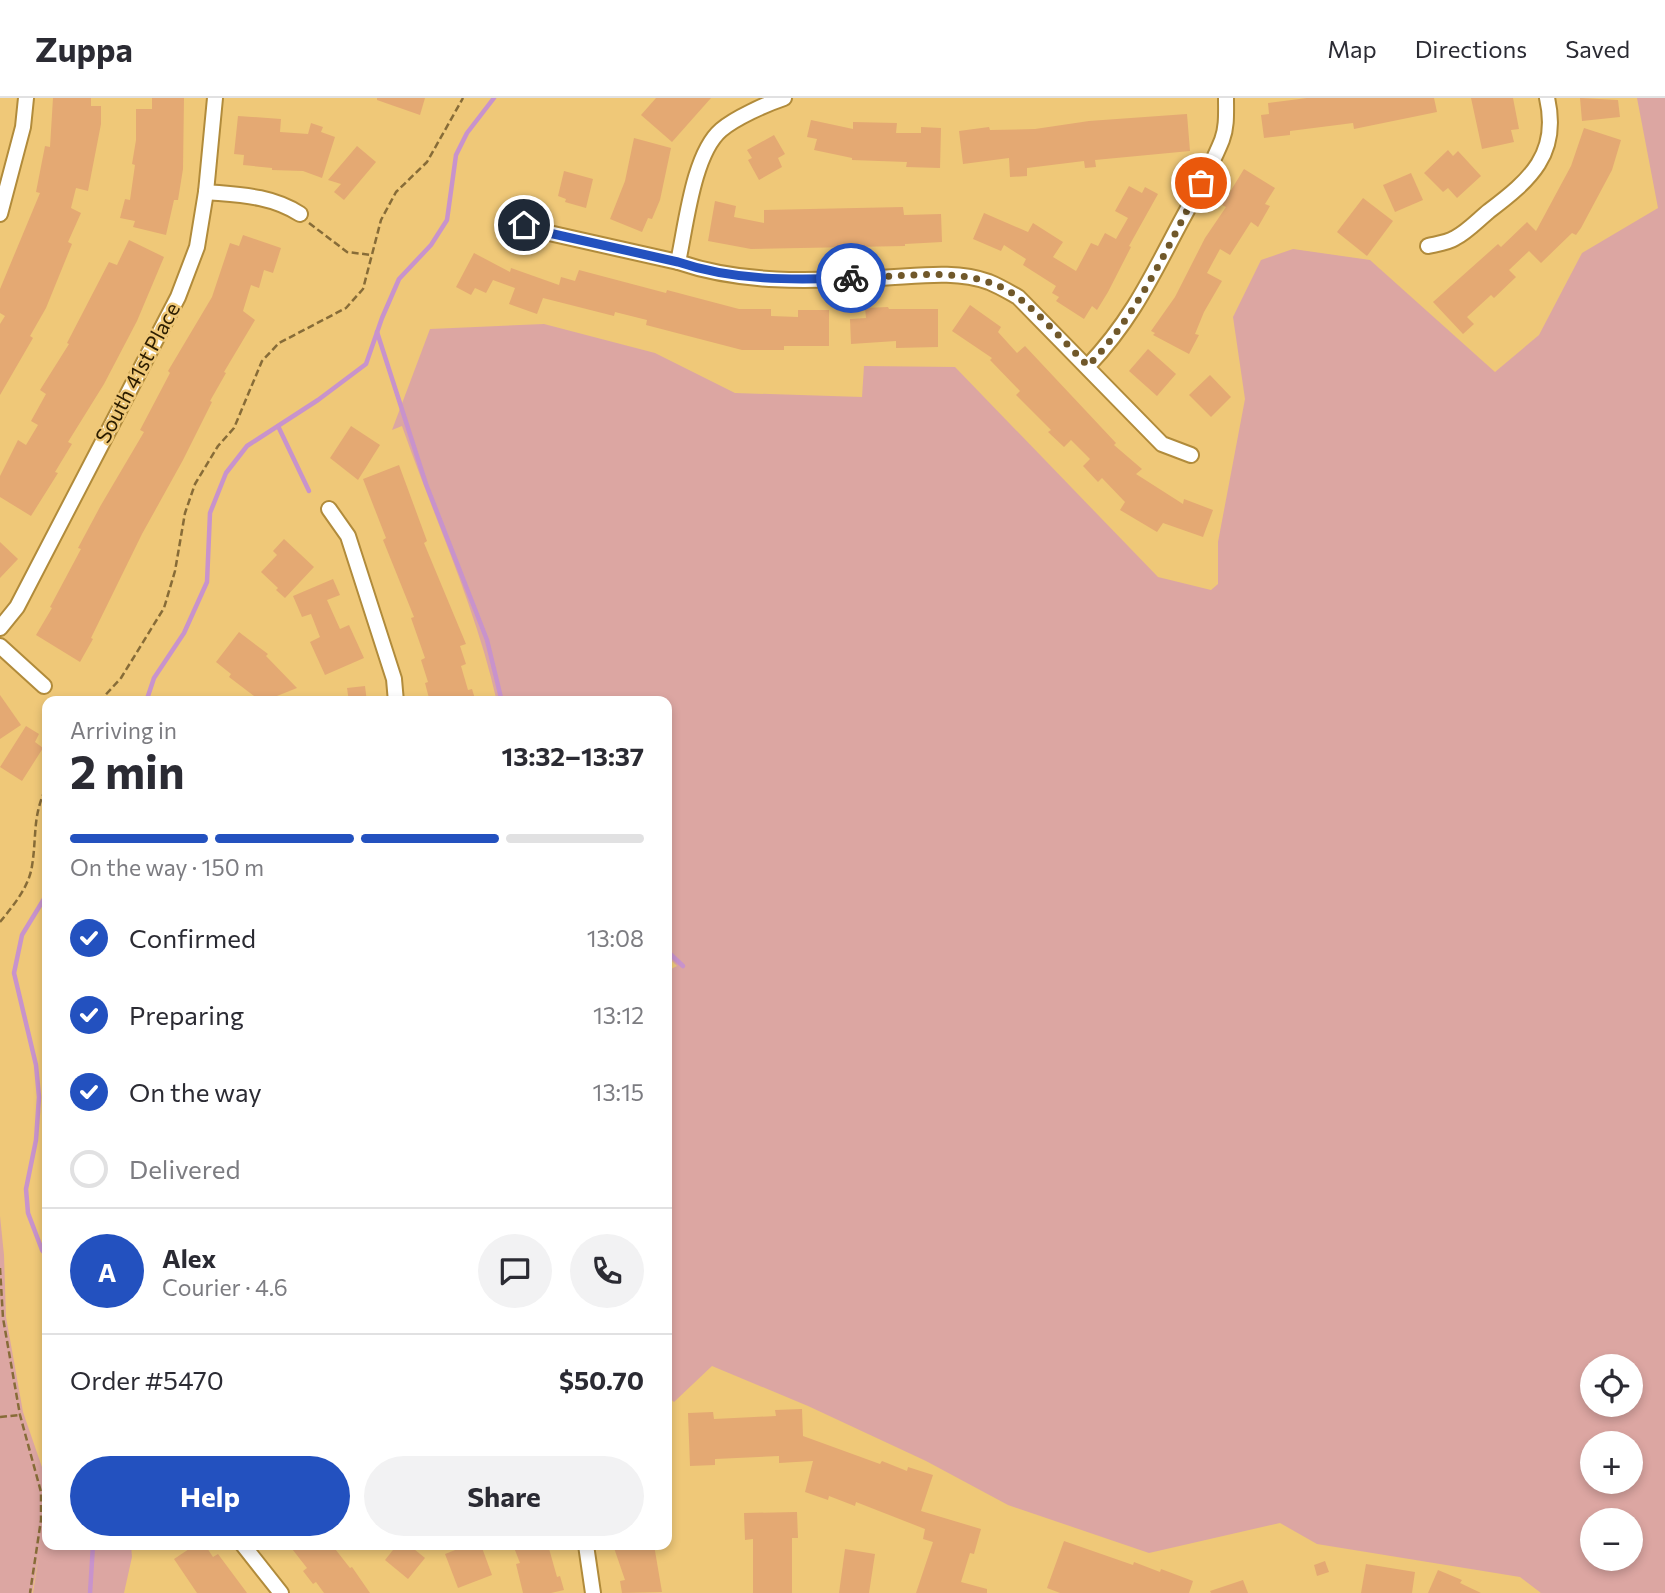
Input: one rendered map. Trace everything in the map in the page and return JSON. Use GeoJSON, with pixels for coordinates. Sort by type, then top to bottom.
{"type":"FeatureCollection","features":[{"type":"Feature","properties":{"kind":"street"},"geometry":{"type":"LineString","coordinates":[[0,214],[23,127],[26,98]]}},
{"type":"Feature","properties":{"kind":"street","name":"South 41st Place"},"geometry":{"type":"LineString","coordinates":[[0,628],[17,607],[178,297],[197,247],[206,192],[215,98]]}},
{"type":"Feature","properties":{"kind":"street"},"geometry":{"type":"LineString","coordinates":[[678,262],[696,174],[704,150],[721,130],[784,98]]}},
{"type":"Feature","properties":{"kind":"street"},"geometry":{"type":"LineString","coordinates":[[1088,366],[1111,342],[1132,313],[1201,183],[1222,139],[1227,121],[1226,98]]}},
{"type":"Feature","properties":{"kind":"street"},"geometry":{"type":"LineString","coordinates":[[1428,246],[1454,239],[1522,186],[1534,172],[1540,164],[1549,139],[1547,98]]}},
{"type":"Feature","properties":{"kind":"street"},"geometry":{"type":"LineString","coordinates":[[206,192],[262,198],[282,203],[300,214]]}},
{"type":"Feature","properties":{"kind":"street"},"geometry":{"type":"LineString","coordinates":[[524,225],[697,268],[750,278],[937,275],[989,282],[1018,297],[1162,444],[1191,455]]}},
{"type":"Feature","properties":{"kind":"street"},"geometry":{"type":"LineString","coordinates":[[329,509],[348,536],[394,679],[395,696]]}},
{"type":"Feature","properties":{"kind":"street"},"geometry":{"type":"LineString","coordinates":[[0,646],[44,686]]}},
{"type":"Feature","properties":{"kind":"street"},"geometry":{"type":"LineString","coordinates":[[247,1550],[281,1593]]}},
{"type":"Feature","properties":{"kind":"street"},"geometry":{"type":"LineString","coordinates":[[587,1550],[593,1593]]}},
{"type":"Feature","properties":{"kind":"path"},"geometry":{"type":"LineString","coordinates":[[104,696],[121,678],[164,608],[175,571],[185,513],[195,484],[218,446],[234,428],[262,361],[279,343],[346,308],[363,289],[381,219],[396,192],[427,162],[463,98]]}},
{"type":"Feature","properties":{"kind":"path"},"geometry":{"type":"LineString","coordinates":[[300,214],[322,235],[347,252],[372,255]]}},
{"type":"Feature","properties":{"kind":"path"},"geometry":{"type":"LineString","coordinates":[[0,922],[21,894],[32,868],[34,820],[42,799]]}},
{"type":"Feature","properties":{"kind":"path"},"geometry":{"type":"LineString","coordinates":[[0,1268],[3,1318],[20,1415],[41,1492],[41,1520],[30,1593]]}},
{"type":"Feature","properties":{"kind":"path"},"geometry":{"type":"LineString","coordinates":[[0,1417],[20,1415]]}},
{"type":"Feature","properties":{"kind":"shaded area"},"geometry":{"type":"Polygon","coordinates":[[[1637,98],[1665,98],[1665,1593],[1541,1593],[1520,1577],[1317,1544],[1280,1523],[1149,1553],[1008,1505],[926,1461],[808,1406],[712,1366],[674,1402],[672,968],[677,966],[672,961],[672,696],[495,696],[466,597],[402,426],[392,430],[430,329],[544,324],[655,353],[735,393],[862,397],[864,366],[955,367],[1158,577],[1211,590],[1218,584],[1218,542],[1245,399],[1233,317],[1261,260],[1293,249],[1370,260],[1495,372],[1539,335],[1582,253],[1658,208],[1637,98]]]}},
{"type":"Feature","properties":{"kind":"shaded area"},"geometry":{"type":"Polygon","coordinates":[[[0,1216],[6,1317],[23,1412],[42,1467],[42,1550],[131,1550],[132,1557],[124,1593],[33,1593],[39,1554],[32,1593],[0,1593],[0,1216]]]}},
{"type":"Feature","properties":{"kind":"building"},"geometry":{"type":"Polygon","coordinates":[[[53,98],[91,98],[91,106],[101,106],[101,124],[88,191],[76,188],[71,208],[81,213],[68,242],[72,244],[46,308],[30,336],[33,338],[0,395],[0,324],[5,316],[0,313],[0,289],[40,193],[36,192],[45,146],[50,147],[53,98]]]}},
{"type":"Feature","properties":{"kind":"building"},"geometry":{"type":"Polygon","coordinates":[[[152,98],[184,98],[183,169],[178,200],[174,200],[166,235],[133,227],[135,221],[120,218],[125,199],[130,200],[135,165],[132,164],[136,140],[136,109],[152,109],[152,98]]]}},
{"type":"Feature","properties":{"kind":"building"},"geometry":{"type":"Polygon","coordinates":[[[377,98],[425,98],[420,115],[377,98]]]}},
{"type":"Feature","properties":{"kind":"building"},"geometry":{"type":"Polygon","coordinates":[[[656,98],[711,98],[672,142],[641,115],[656,98]]]}},
{"type":"Feature","properties":{"kind":"building"},"geometry":{"type":"Polygon","coordinates":[[[1307,98],[1434,98],[1437,112],[1354,129],[1353,123],[1290,131],[1290,135],[1264,138],[1261,115],[1269,114],[1268,103],[1307,98]]]}},
{"type":"Feature","properties":{"kind":"building"},"geometry":{"type":"Polygon","coordinates":[[[1471,98],[1513,98],[1519,129],[1511,130],[1514,142],[1482,149],[1471,98]]]}},
{"type":"Feature","properties":{"kind":"building"},"geometry":{"type":"Polygon","coordinates":[[[1580,98],[1618,100],[1620,117],[1582,121],[1580,98]]]}},
{"type":"Feature","properties":{"kind":"building"},"geometry":{"type":"Polygon","coordinates":[[[1187,114],[1190,151],[1095,160],[1096,167],[1085,168],[1084,161],[1027,168],[1027,176],[1010,177],[1009,158],[963,164],[959,131],[989,127],[990,130],[1035,129],[1089,121],[1187,114]]]}},
{"type":"Feature","properties":{"kind":"building"},"geometry":{"type":"Polygon","coordinates":[[[238,116],[281,119],[280,132],[308,134],[311,123],[323,127],[321,132],[335,137],[322,178],[303,171],[243,165],[244,155],[234,154],[238,116]]]}},
{"type":"Feature","properties":{"kind":"building"},"geometry":{"type":"Polygon","coordinates":[[[811,120],[853,129],[853,122],[897,123],[896,133],[921,133],[921,127],[941,128],[940,168],[906,167],[907,162],[852,160],[814,150],[817,139],[807,137],[811,120]]]}},
{"type":"Feature","properties":{"kind":"building"},"geometry":{"type":"Polygon","coordinates":[[[1584,128],[1621,140],[1612,170],[1581,228],[1576,235],[1572,233],[1541,263],[1529,251],[1509,270],[1516,277],[1494,298],[1491,295],[1467,317],[1474,324],[1463,334],[1433,302],[1498,244],[1501,247],[1527,222],[1536,231],[1571,166],[1584,128]]]}},
{"type":"Feature","properties":{"kind":"building"},"geometry":{"type":"Polygon","coordinates":[[[774,135],[785,154],[778,158],[782,167],[759,180],[748,160],[752,158],[747,150],[774,135]]]}},
{"type":"Feature","properties":{"kind":"building"},"geometry":{"type":"Polygon","coordinates":[[[634,138],[671,148],[660,200],[652,219],[648,218],[642,232],[610,219],[625,181],[634,138]]]}},
{"type":"Feature","properties":{"kind":"building"},"geometry":{"type":"Polygon","coordinates":[[[357,146],[376,162],[344,200],[334,192],[341,184],[328,180],[357,146]]]}},
{"type":"Feature","properties":{"kind":"building"},"geometry":{"type":"Polygon","coordinates":[[[1448,150],[1453,156],[1458,151],[1481,176],[1457,198],[1448,188],[1443,192],[1424,173],[1448,150]]]}},
{"type":"Feature","properties":{"kind":"building"},"geometry":{"type":"Polygon","coordinates":[[[1244,169],[1275,188],[1265,204],[1270,206],[1258,227],[1251,222],[1230,255],[1220,249],[1207,273],[1222,281],[1204,312],[1195,334],[1199,335],[1189,354],[1153,335],[1155,333],[1151,331],[1175,297],[1205,238],[1226,207],[1222,205],[1244,169]]]}},
{"type":"Feature","properties":{"kind":"building"},"geometry":{"type":"Polygon","coordinates":[[[564,171],[593,179],[586,208],[565,202],[566,199],[558,196],[564,171]]]}},
{"type":"Feature","properties":{"kind":"building"},"geometry":{"type":"Polygon","coordinates":[[[1411,173],[1423,200],[1395,212],[1383,185],[1411,173]]]}},
{"type":"Feature","properties":{"kind":"building"},"geometry":{"type":"Polygon","coordinates":[[[1129,186],[1142,193],[1145,187],[1158,194],[1129,246],[1131,247],[1108,292],[1097,310],[1092,306],[1084,319],[1056,301],[1059,297],[1052,293],[1056,286],[1023,265],[1026,259],[1004,245],[1001,251],[973,239],[984,213],[1028,232],[1033,223],[1063,242],[1053,257],[1076,271],[1091,243],[1098,246],[1105,233],[1116,239],[1128,218],[1115,211],[1129,186]]]}},
{"type":"Feature","properties":{"kind":"building"},"geometry":{"type":"Polygon","coordinates":[[[1363,198],[1393,221],[1367,256],[1337,232],[1363,198]]]}},
{"type":"Feature","properties":{"kind":"building"},"geometry":{"type":"Polygon","coordinates":[[[715,201],[736,206],[734,217],[764,223],[764,210],[903,207],[904,215],[941,214],[942,242],[905,246],[751,249],[708,241],[715,201]]]}},
{"type":"Feature","properties":{"kind":"building"},"geometry":{"type":"Polygon","coordinates":[[[243,235],[281,248],[273,273],[264,270],[259,288],[251,285],[243,311],[255,320],[224,372],[226,373],[210,401],[212,402],[142,534],[80,662],[36,635],[81,549],[78,548],[144,432],[140,430],[170,373],[168,371],[212,297],[230,243],[239,246],[243,235]]]}},
{"type":"Feature","properties":{"kind":"building"},"geometry":{"type":"Polygon","coordinates":[[[129,240],[164,257],[137,321],[104,384],[68,442],[72,444],[55,472],[58,473],[31,516],[0,497],[0,476],[18,440],[26,445],[38,425],[31,421],[46,394],[40,390],[69,344],[67,343],[109,262],[117,265],[129,240]]]}},
{"type":"Feature","properties":{"kind":"building"},"geometry":{"type":"Polygon","coordinates":[[[474,253],[510,272],[511,268],[559,285],[561,277],[575,281],[579,270],[739,309],[771,309],[771,316],[798,317],[798,310],[829,310],[829,346],[742,350],[646,325],[647,320],[615,312],[614,316],[543,298],[537,314],[509,304],[515,288],[493,280],[486,293],[475,288],[471,295],[456,287],[474,253]]]}},
{"type":"Feature","properties":{"kind":"building"},"geometry":{"type":"Polygon","coordinates":[[[970,305],[1001,327],[998,332],[1017,353],[1025,346],[1116,443],[1114,445],[1142,469],[1136,474],[1183,504],[1184,499],[1213,510],[1203,537],[1163,523],[1157,532],[1120,510],[1125,502],[1102,478],[1098,482],[1083,466],[1090,459],[1071,440],[1064,447],[1016,395],[1020,391],[990,360],[992,358],[952,331],[970,305]]]}},
{"type":"Feature","properties":{"kind":"building"},"geometry":{"type":"Polygon","coordinates":[[[865,308],[938,309],[938,347],[896,348],[896,341],[851,344],[850,319],[866,318],[865,308]]]}},
{"type":"Feature","properties":{"kind":"building"},"geometry":{"type":"Polygon","coordinates":[[[1148,349],[1176,374],[1157,396],[1129,371],[1148,349]]]}},
{"type":"Feature","properties":{"kind":"building"},"geometry":{"type":"Polygon","coordinates":[[[1210,375],[1231,397],[1211,417],[1189,395],[1210,375]]]}},
{"type":"Feature","properties":{"kind":"building"},"geometry":{"type":"Polygon","coordinates":[[[351,426],[380,445],[358,480],[330,458],[351,426]]]}},
{"type":"Feature","properties":{"kind":"building"},"geometry":{"type":"Polygon","coordinates":[[[399,465],[427,541],[424,543],[466,644],[460,646],[466,664],[461,666],[468,690],[472,689],[474,696],[428,696],[425,683],[428,682],[421,660],[425,658],[411,618],[414,617],[383,540],[386,538],[363,479],[399,465]]]}},
{"type":"Feature","properties":{"kind":"building"},"geometry":{"type":"Polygon","coordinates":[[[284,539],[314,567],[285,598],[261,572],[277,555],[273,551],[284,539]]]}},
{"type":"Feature","properties":{"kind":"building"},"geometry":{"type":"Polygon","coordinates":[[[0,542],[18,559],[0,578],[0,542]]]}},
{"type":"Feature","properties":{"kind":"building"},"geometry":{"type":"Polygon","coordinates":[[[333,579],[340,595],[327,600],[340,629],[349,625],[364,658],[325,675],[310,642],[320,637],[311,614],[302,617],[293,596],[333,579]]]}},
{"type":"Feature","properties":{"kind":"building"},"geometry":{"type":"Polygon","coordinates":[[[239,632],[268,654],[266,656],[297,688],[277,696],[254,696],[229,677],[231,674],[216,662],[239,632]]]}},
{"type":"Feature","properties":{"kind":"building"},"geometry":{"type":"Polygon","coordinates":[[[365,686],[366,696],[348,696],[347,688],[365,686]]]}},
{"type":"Feature","properties":{"kind":"building"},"geometry":{"type":"Polygon","coordinates":[[[0,695],[21,725],[0,739],[0,695]]]}},
{"type":"Feature","properties":{"kind":"building"},"geometry":{"type":"Polygon","coordinates":[[[26,726],[39,734],[35,742],[42,750],[22,781],[0,767],[26,726]]]}},
{"type":"Feature","properties":{"kind":"building"},"geometry":{"type":"Polygon","coordinates":[[[802,1409],[803,1436],[880,1464],[882,1461],[907,1471],[908,1467],[933,1475],[921,1511],[981,1529],[974,1554],[970,1553],[961,1582],[987,1589],[987,1593],[916,1593],[933,1542],[923,1539],[925,1529],[856,1502],[855,1506],[829,1496],[828,1500],[805,1492],[813,1461],[779,1463],[779,1456],[715,1459],[715,1465],[690,1466],[688,1413],[713,1412],[714,1419],[776,1416],[775,1410],[802,1409]]]}},
{"type":"Feature","properties":{"kind":"building"},"geometry":{"type":"Polygon","coordinates":[[[797,1512],[798,1538],[792,1538],[792,1593],[753,1593],[753,1539],[745,1540],[744,1513],[797,1512]]]}},
{"type":"Feature","properties":{"kind":"building"},"geometry":{"type":"Polygon","coordinates":[[[1064,1541],[1133,1565],[1134,1562],[1160,1572],[1161,1569],[1193,1581],[1189,1593],[1060,1593],[1047,1588],[1064,1541]]]}},
{"type":"Feature","properties":{"kind":"building"},"geometry":{"type":"Polygon","coordinates":[[[845,1549],[875,1554],[869,1593],[839,1593],[845,1549]]]}},
{"type":"Feature","properties":{"kind":"building"},"geometry":{"type":"Polygon","coordinates":[[[188,1550],[208,1550],[213,1557],[218,1554],[247,1593],[197,1593],[174,1559],[188,1550]]]}},
{"type":"Feature","properties":{"kind":"building"},"geometry":{"type":"Polygon","coordinates":[[[293,1550],[336,1550],[370,1593],[324,1593],[303,1571],[307,1568],[293,1550]]]}},
{"type":"Feature","properties":{"kind":"building"},"geometry":{"type":"Polygon","coordinates":[[[393,1550],[415,1550],[425,1558],[408,1579],[385,1560],[393,1550]]]}},
{"type":"Feature","properties":{"kind":"building"},"geometry":{"type":"Polygon","coordinates":[[[455,1550],[483,1550],[492,1575],[458,1588],[445,1554],[455,1550]]]}},
{"type":"Feature","properties":{"kind":"building"},"geometry":{"type":"Polygon","coordinates":[[[515,1550],[549,1550],[557,1577],[560,1576],[564,1590],[523,1593],[516,1564],[520,1563],[515,1550]]]}},
{"type":"Feature","properties":{"kind":"building"},"geometry":{"type":"Polygon","coordinates":[[[615,1550],[655,1550],[662,1592],[622,1593],[620,1581],[625,1580],[615,1550]]]}},
{"type":"Feature","properties":{"kind":"building"},"geometry":{"type":"Polygon","coordinates":[[[1325,1561],[1329,1572],[1317,1576],[1314,1565],[1325,1561]]]}},
{"type":"Feature","properties":{"kind":"building"},"geometry":{"type":"Polygon","coordinates":[[[1366,1564],[1415,1572],[1412,1593],[1361,1593],[1366,1564]]]}},
{"type":"Feature","properties":{"kind":"building"},"geometry":{"type":"Polygon","coordinates":[[[1438,1570],[1462,1580],[1460,1583],[1481,1593],[1428,1593],[1438,1570]]]}},
{"type":"Feature","properties":{"kind":"building"},"geometry":{"type":"Polygon","coordinates":[[[1243,1580],[1248,1593],[1210,1591],[1243,1580]]]}},
{"type":"Feature","properties":{"kind":"waterway"},"geometry":{"type":"LineString","coordinates":[[148,696],[154,678],[184,633],[207,582],[210,513],[226,473],[247,446],[318,400],[366,364],[399,279],[431,245],[447,220],[456,155],[467,133],[494,98]]}},
{"type":"Feature","properties":{"kind":"waterway"},"geometry":{"type":"LineString","coordinates":[[377,332],[426,484],[487,640],[501,696]]}},
{"type":"Feature","properties":{"kind":"waterway"},"geometry":{"type":"LineString","coordinates":[[278,426],[309,491]]}},
{"type":"Feature","properties":{"kind":"waterway"},"geometry":{"type":"LineString","coordinates":[[42,902],[22,935],[14,973],[36,1065],[39,1097],[36,1140],[26,1189],[28,1213],[42,1250]]}},
{"type":"Feature","properties":{"kind":"waterway"},"geometry":{"type":"LineString","coordinates":[[672,956],[683,966]]}},
{"type":"Feature","properties":{"kind":"waterway"},"geometry":{"type":"LineString","coordinates":[[90,1593],[93,1550]]}},
{"type":"Feature","properties":{"kind":"way so far"},"geometry":{"type":"LineString","coordinates":[[851,278],[937,275],[989,282],[1018,297],[1088,366],[1111,342],[1132,313],[1201,183]]}},
{"type":"Feature","properties":{"kind":"route"},"geometry":{"type":"LineString","coordinates":[[524,225],[697,268],[750,278],[851,278]]}}]}
